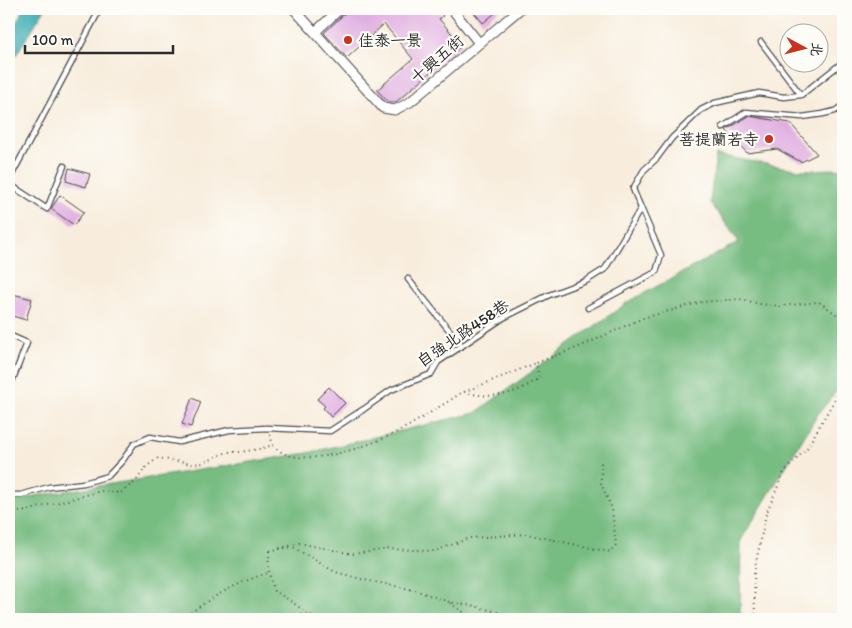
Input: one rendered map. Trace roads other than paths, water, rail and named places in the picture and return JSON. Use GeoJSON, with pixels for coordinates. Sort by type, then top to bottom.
{"type":"FeatureCollection","features":[{"type":"Feature","properties":{"kind":"street"},"geometry":{"type":"LineString","coordinates":[[294,9],[315,32],[340,9]]}},
{"type":"Feature","properties":{"kind":"street"},"geometry":{"type":"LineString","coordinates":[[452,9],[479,43]]}},
{"type":"Feature","properties":{"kind":"street","name":"十興五街"},"geometry":{"type":"LineString","coordinates":[[315,32],[383,108],[395,110],[410,102],[520,9]]}},
{"type":"Feature","properties":{"kind":"lane"},"geometry":{"type":"LineString","coordinates":[[9,180],[100,9]]}},
{"type":"Feature","properties":{"kind":"lane"},"geometry":{"type":"LineString","coordinates":[[761,42],[802,95]]}},
{"type":"Feature","properties":{"kind":"lane"},"geometry":{"type":"LineString","coordinates":[[588,308],[656,272],[661,255],[633,189],[644,170],[657,158],[672,138],[701,110],[715,103],[759,93],[784,97],[802,95],[843,62]]}},
{"type":"Feature","properties":{"kind":"lane"},"geometry":{"type":"LineString","coordinates":[[722,127],[746,112],[802,117],[822,114],[843,105]]}},
{"type":"Feature","properties":{"kind":"lane"},"geometry":{"type":"LineString","coordinates":[[9,184],[47,209],[64,166]]}},
{"type":"Feature","properties":{"kind":"lane","name":"自強北路458巷"},"geometry":{"type":"LineString","coordinates":[[9,495],[21,495],[49,487],[84,483],[108,476],[123,460],[134,444],[150,437],[179,442],[229,430],[268,428],[330,431],[390,390],[431,374],[438,362],[503,318],[549,295],[586,281],[605,269],[641,208]]}},
{"type":"Feature","properties":{"kind":"lane"},"geometry":{"type":"LineString","coordinates":[[408,279],[462,346]]}},
{"type":"Feature","properties":{"kind":"lane"},"geometry":{"type":"LineString","coordinates":[[9,336],[27,343],[9,389]]}},
{"type":"Feature","properties":{"kind":"water"},"geometry":{"type":"Polygon","coordinates":[[[24,9],[45,9],[14,58],[9,70],[9,34],[24,9]]]}},
{"type":"Feature","properties":{"kind":"place","name":"佳泰一景"},"geometry":{"type":"Point","coordinates":[348,40]}},
{"type":"Feature","properties":{"kind":"place","name":"菩提蘭若寺"},"geometry":{"type":"Point","coordinates":[769,139]}}]}
